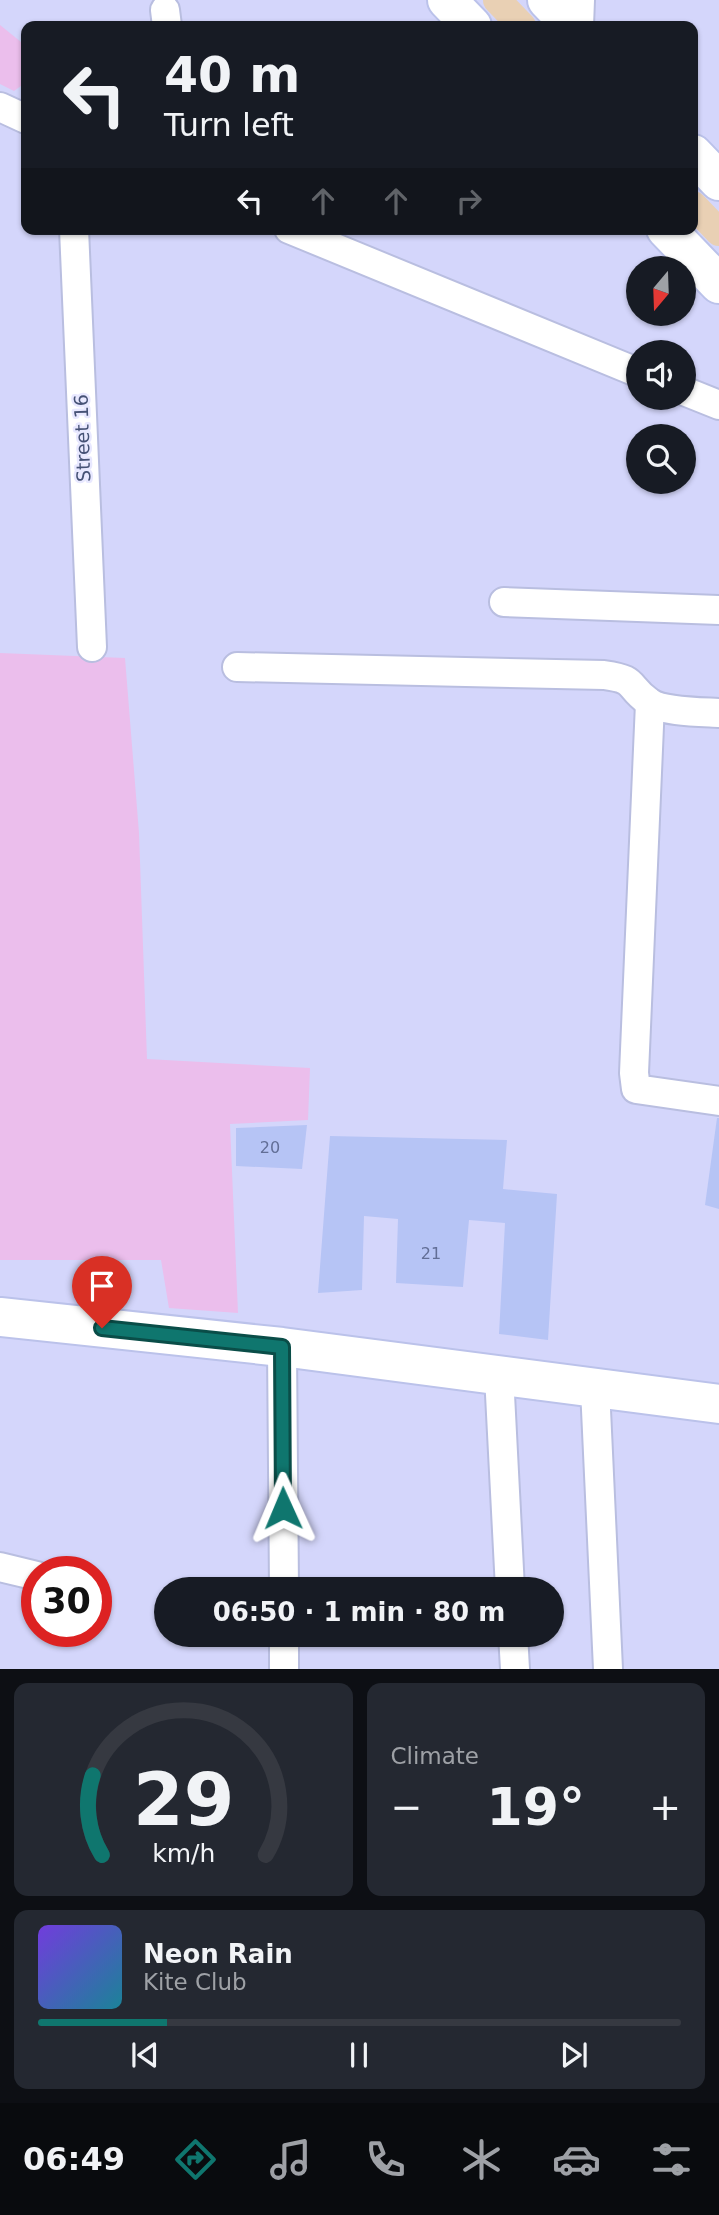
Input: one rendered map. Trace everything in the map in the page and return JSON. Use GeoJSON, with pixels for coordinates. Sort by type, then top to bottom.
{"type":"FeatureCollection","features":[{"type":"Feature","properties":{"kind":"main road"},"geometry":{"type":"LineString","coordinates":[[447,0],[467,21]]}},
{"type":"Feature","properties":{"kind":"main road"},"geometry":{"type":"LineString","coordinates":[[547,0],[567,21]]}},
{"type":"Feature","properties":{"kind":"main road"},"geometry":{"type":"LineString","coordinates":[[698,158],[719,181]]}},
{"type":"Feature","properties":{"kind":"main road"},"geometry":{"type":"LineString","coordinates":[[673,235],[719,284]]}},
{"type":"Feature","properties":{"kind":"main road"},"geometry":{"type":"LineString","coordinates":[[0,1317],[282,1347],[719,1404]]}},
{"type":"Feature","properties":{"kind":"street"},"geometry":{"type":"LineString","coordinates":[[579,21],[580,0]]}},
{"type":"Feature","properties":{"kind":"street"},"geometry":{"type":"LineString","coordinates":[[0,107],[21,117]]}},
{"type":"Feature","properties":{"kind":"street","name":"Street 16"},"geometry":{"type":"LineString","coordinates":[[75,235],[92,647]]}},
{"type":"Feature","properties":{"kind":"street"},"geometry":{"type":"LineString","coordinates":[[304,235],[626,368]]}},
{"type":"Feature","properties":{"kind":"street"},"geometry":{"type":"LineString","coordinates":[[696,396],[719,405]]}},
{"type":"Feature","properties":{"kind":"street"},"geometry":{"type":"LineString","coordinates":[[504,601],[719,610]]}},
{"type":"Feature","properties":{"kind":"street"},"geometry":{"type":"LineString","coordinates":[[237,667],[604,675],[626,678],[650,704],[693,712],[719,713]]}},
{"type":"Feature","properties":{"kind":"street"},"geometry":{"type":"LineString","coordinates":[[650,704],[634,1073],[636,1089],[719,1101]]}},
{"type":"Feature","properties":{"kind":"street"},"geometry":{"type":"LineString","coordinates":[[282,1347],[284,1577]]}},
{"type":"Feature","properties":{"kind":"street"},"geometry":{"type":"LineString","coordinates":[[499,1376],[509,1577]]}},
{"type":"Feature","properties":{"kind":"street"},"geometry":{"type":"LineString","coordinates":[[594,1388],[608,1669]]}},
{"type":"Feature","properties":{"kind":"street"},"geometry":{"type":"LineString","coordinates":[[0,1567],[21,1572]]}},
{"type":"Feature","properties":{"kind":"street"},"geometry":{"type":"LineString","coordinates":[[284,1647],[284,1669]]}},
{"type":"Feature","properties":{"kind":"street"},"geometry":{"type":"LineString","coordinates":[[514,1647],[515,1669]]}},
{"type":"Feature","properties":{"kind":"shaded area"},"geometry":{"type":"Polygon","coordinates":[[[0,0],[719,0],[719,1669],[0,1669],[0,0]]]}},
{"type":"Feature","properties":{"kind":"shaded area"},"geometry":{"type":"Polygon","coordinates":[[[0,25],[21,42],[21,86],[14,91],[0,84],[0,25]]]}},
{"type":"Feature","properties":{"kind":"shaded area"},"geometry":{"type":"Polygon","coordinates":[[[0,653],[125,658],[139,833],[147,1059],[310,1068],[308,1120],[230,1124],[238,1313],[169,1308],[161,1260],[0,1260],[0,653]]]}},
{"type":"Feature","properties":{"kind":"building"},"geometry":{"type":"Polygon","coordinates":[[[719,1118],[719,1209],[705,1205],[719,1118]]]}},
{"type":"Feature","properties":{"kind":"building"},"geometry":{"type":"Polygon","coordinates":[[[307,1125],[302,1169],[236,1166],[236,1128],[307,1125]]]}},
{"type":"Feature","properties":{"kind":"building"},"geometry":{"type":"Polygon","coordinates":[[[330,1136],[507,1140],[503,1189],[557,1194],[548,1340],[499,1334],[505,1223],[469,1220],[463,1287],[396,1283],[398,1219],[364,1216],[362,1290],[318,1293],[330,1136]]]}},
{"type":"Feature","properties":{"kind":"waterway"},"geometry":{"type":"LineString","coordinates":[[497,0],[517,21]]}},
{"type":"Feature","properties":{"kind":"waterway"},"geometry":{"type":"LineString","coordinates":[[698,210],[719,232]]}},
{"type":"Feature","properties":{"kind":"route"},"geometry":{"type":"LineString","coordinates":[[102,1328],[282,1347],[283,1508]]}}]}
